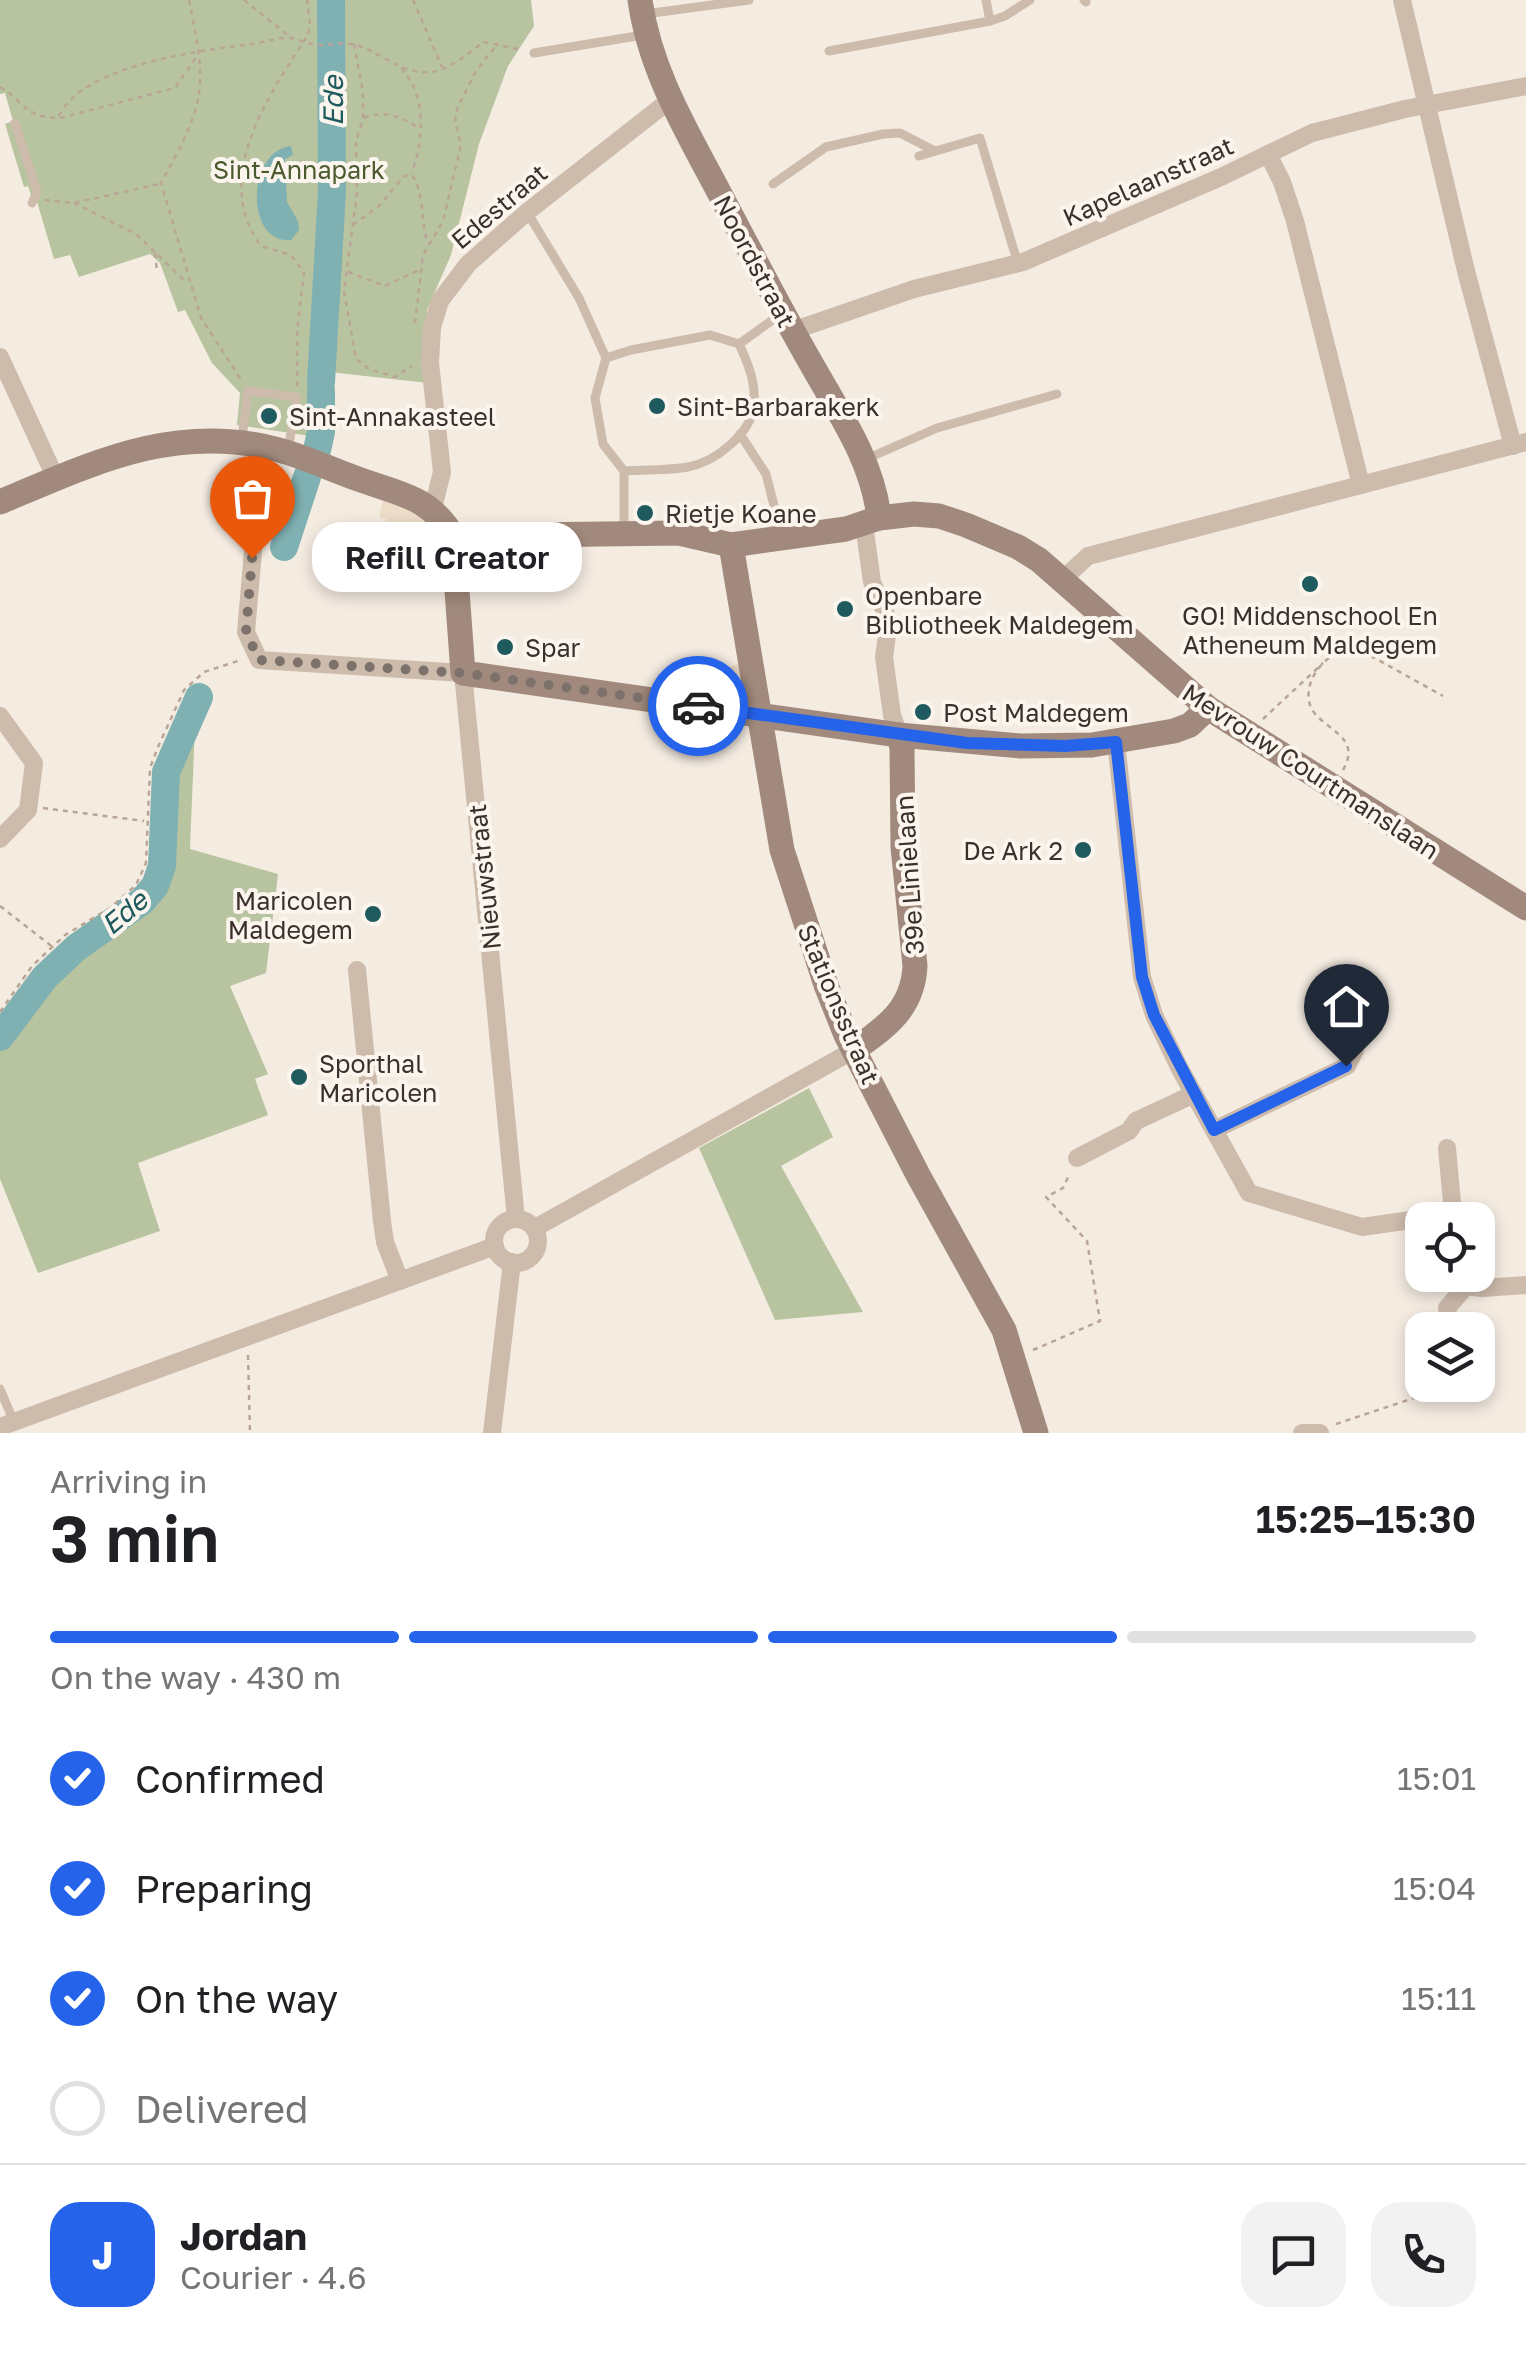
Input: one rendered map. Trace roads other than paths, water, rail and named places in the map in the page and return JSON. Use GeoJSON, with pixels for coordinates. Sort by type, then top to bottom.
{"type":"FeatureCollection","features":[{"type":"Feature","properties":{"kind":"street"},"geometry":{"type":"LineString","coordinates":[[1062,580],[1088,556],[1519,444],[1402,0]]}},
{"type":"Feature","properties":{"kind":"street","name":"Noordstraat"},"geometry":{"type":"LineString","coordinates":[[643,16],[670,100],[864,460],[871,521]]}},
{"type":"Feature","properties":{"kind":"street","name":"Kapelaanstraat"},"geometry":{"type":"LineString","coordinates":[[788,322],[1018,264],[1112,226],[1312,133],[1526,86]]}},
{"type":"Feature","properties":{"kind":"street","name":"Edestraat"},"geometry":{"type":"LineString","coordinates":[[433,508],[442,472],[430,362],[432,327],[440,301],[454,279],[527,212],[670,100]]}},
{"type":"Feature","properties":{"kind":"street"},"geometry":{"type":"LineString","coordinates":[[1268,154],[1295,221],[1361,485]]}},
{"type":"Feature","properties":{"kind":"street"},"geometry":{"type":"LineString","coordinates":[[0,357],[56,479]]}},
{"type":"Feature","properties":{"kind":"street"},"geometry":{"type":"LineString","coordinates":[[0,502],[160,444],[198,438],[288,452],[433,508],[453,536],[680,533],[732,545]]}},
{"type":"Feature","properties":{"kind":"street"},"geometry":{"type":"LineString","coordinates":[[251,445],[246,632],[259,660],[463,673],[899,735],[1020,746],[1116,742],[1190,726],[1208,708]]}},
{"type":"Feature","properties":{"kind":"street","name":"Mevrouw Courtmanslaan"},"geometry":{"type":"LineString","coordinates":[[732,545],[826,532],[871,521],[939,516],[1018,547],[1062,580],[1208,708],[1526,908]]}},
{"type":"Feature","properties":{"kind":"street"},"geometry":{"type":"LineString","coordinates":[[871,521],[872,582],[889,621],[884,658],[892,715],[899,735]]}},
{"type":"Feature","properties":{"kind":"street","name":"Nieuwstraat"},"geometry":{"type":"LineString","coordinates":[[453,536],[516,1219]]}},
{"type":"Feature","properties":{"kind":"street","name":"Stationsstraat"},"geometry":{"type":"LineString","coordinates":[[732,545],[782,850],[826,984],[854,1050],[918,1175],[1004,1330],[1036,1433]]}},
{"type":"Feature","properties":{"kind":"street"},"geometry":{"type":"LineString","coordinates":[[0,716],[34,763],[28,810],[0,839]]}},
{"type":"Feature","properties":{"kind":"street","name":"39e Linielaan"},"geometry":{"type":"LineString","coordinates":[[854,1050],[901,1013],[913,984],[915,966],[903,847],[899,735]]}},
{"type":"Feature","properties":{"kind":"street"},"geometry":{"type":"LineString","coordinates":[[1116,742],[1142,977],[1154,1015],[1250,1194],[1362,1227],[1405,1222]]}},
{"type":"Feature","properties":{"kind":"street"},"geometry":{"type":"LineString","coordinates":[[357,970],[382,1221],[385,1242],[400,1282]]}},
{"type":"Feature","properties":{"kind":"street"},"geometry":{"type":"LineString","coordinates":[[534,1228],[854,1050]]}},
{"type":"Feature","properties":{"kind":"street"},"geometry":{"type":"LineString","coordinates":[[1214,1130],[1346,1066],[1355,1050]]}},
{"type":"Feature","properties":{"kind":"street"},"geometry":{"type":"LineString","coordinates":[[1078,1158],[1129,1131],[1136,1121],[1194,1094]]}},
{"type":"Feature","properties":{"kind":"street"},"geometry":{"type":"LineString","coordinates":[[1447,1148],[1452,1202]]}},
{"type":"Feature","properties":{"kind":"street"},"geometry":{"type":"LineString","coordinates":[[516,1219],[534,1228],[538,1246],[532,1256],[512,1262],[499,1254],[495,1246],[499,1227],[516,1219]]}},
{"type":"Feature","properties":{"kind":"street"},"geometry":{"type":"LineString","coordinates":[[7,1424],[495,1246]]}},
{"type":"Feature","properties":{"kind":"street"},"geometry":{"type":"LineString","coordinates":[[492,1433],[512,1262]]}},
{"type":"Feature","properties":{"kind":"street"},"geometry":{"type":"LineString","coordinates":[[1495,1287],[1526,1285]]}},
{"type":"Feature","properties":{"kind":"lane"},"geometry":{"type":"LineString","coordinates":[[534,53],[696,2],[748,0]]}},
{"type":"Feature","properties":{"kind":"lane"},"geometry":{"type":"LineString","coordinates":[[986,0],[990,21]]}},
{"type":"Feature","properties":{"kind":"lane"},"geometry":{"type":"LineString","coordinates":[[829,51],[990,21],[1030,0]]}},
{"type":"Feature","properties":{"kind":"lane"},"geometry":{"type":"LineString","coordinates":[[15,123],[37,192],[32,203]]}},
{"type":"Feature","properties":{"kind":"lane"},"geometry":{"type":"LineString","coordinates":[[773,184],[826,147],[883,134],[900,133],[935,151]]}},
{"type":"Feature","properties":{"kind":"lane"},"geometry":{"type":"LineString","coordinates":[[920,156],[980,138],[1018,264]]}},
{"type":"Feature","properties":{"kind":"lane"},"geometry":{"type":"LineString","coordinates":[[527,212],[579,298],[606,358],[595,398],[603,444],[624,471],[624,534]]}},
{"type":"Feature","properties":{"kind":"lane"},"geometry":{"type":"LineString","coordinates":[[606,358],[710,335],[739,344],[788,322]]}},
{"type":"Feature","properties":{"kind":"lane"},"geometry":{"type":"LineString","coordinates":[[624,471],[690,468],[721,453],[740,434],[753,414],[754,402],[750,366],[739,344]]}},
{"type":"Feature","properties":{"kind":"lane"},"geometry":{"type":"LineString","coordinates":[[251,445],[248,391],[297,398],[288,452]]}},
{"type":"Feature","properties":{"kind":"lane"},"geometry":{"type":"LineString","coordinates":[[864,460],[937,428],[1057,394]]}},
{"type":"Feature","properties":{"kind":"lane"},"geometry":{"type":"LineString","coordinates":[[740,434],[766,474],[782,536]]}},
{"type":"Feature","properties":{"kind":"lane"},"geometry":{"type":"LineString","coordinates":[[0,1389],[7,1424]]}},
{"type":"Feature","properties":{"kind":"water"},"geometry":{"type":"Polygon","coordinates":[[[291,146],[293,155],[285,159],[287,202],[299,230],[291,240],[276,237],[265,228],[257,196],[266,163],[276,151],[291,146]]]}},
{"type":"Feature","properties":{"kind":"waterway","name":"Ede"},"geometry":{"type":"LineString","coordinates":[[321,382],[332,191],[331,0]]}},
{"type":"Feature","properties":{"kind":"waterway","name":"Ede"},"geometry":{"type":"LineString","coordinates":[[317,450],[321,391]]}},
{"type":"Feature","properties":{"kind":"waterway","name":"Ede"},"geometry":{"type":"LineString","coordinates":[[284,547],[307,477]]}},
{"type":"Feature","properties":{"kind":"waterway","name":"Ede"},"geometry":{"type":"LineString","coordinates":[[0,1037],[45,977],[76,948],[142,901],[155,886],[162,866],[166,772],[199,697]]}},
{"type":"Feature","properties":{"kind":"place","name":"Sint-Barbarakerk"},"geometry":{"type":"Point","coordinates":[657,406]}},
{"type":"Feature","properties":{"kind":"place","name":"Sint-Annakasteel"},"geometry":{"type":"Point","coordinates":[269,416]}},
{"type":"Feature","properties":{"kind":"place","name":"Rietje Koane"},"geometry":{"type":"Point","coordinates":[645,513]}},
{"type":"Feature","properties":{"kind":"place","name":"Refill Creator"},"geometry":{"type":"Point","coordinates":[252,558]}},
{"type":"Feature","properties":{"kind":"place","name":"GO! Middenschool En Atheneum Maldegem"},"geometry":{"type":"Point","coordinates":[1310,584]}},
{"type":"Feature","properties":{"kind":"place","name":"Openbare Bibliotheek Maldegem"},"geometry":{"type":"Point","coordinates":[845,609]}},
{"type":"Feature","properties":{"kind":"place","name":"Spar"},"geometry":{"type":"Point","coordinates":[505,647]}},
{"type":"Feature","properties":{"kind":"place","name":"Post Maldegem"},"geometry":{"type":"Point","coordinates":[923,712]}},
{"type":"Feature","properties":{"kind":"place","name":"De Ark 2"},"geometry":{"type":"Point","coordinates":[1083,850]}},
{"type":"Feature","properties":{"kind":"place","name":"Maricolen Maldegem"},"geometry":{"type":"Point","coordinates":[373,914]}},
{"type":"Feature","properties":{"kind":"place","name":"Sporthal Maricolen"},"geometry":{"type":"Point","coordinates":[299,1077]}},
{"type":"Feature","properties":{"kind":"park label","name":"Sint-Annapark"},"geometry":{"type":"Point","coordinates":[299,169]}}]}
